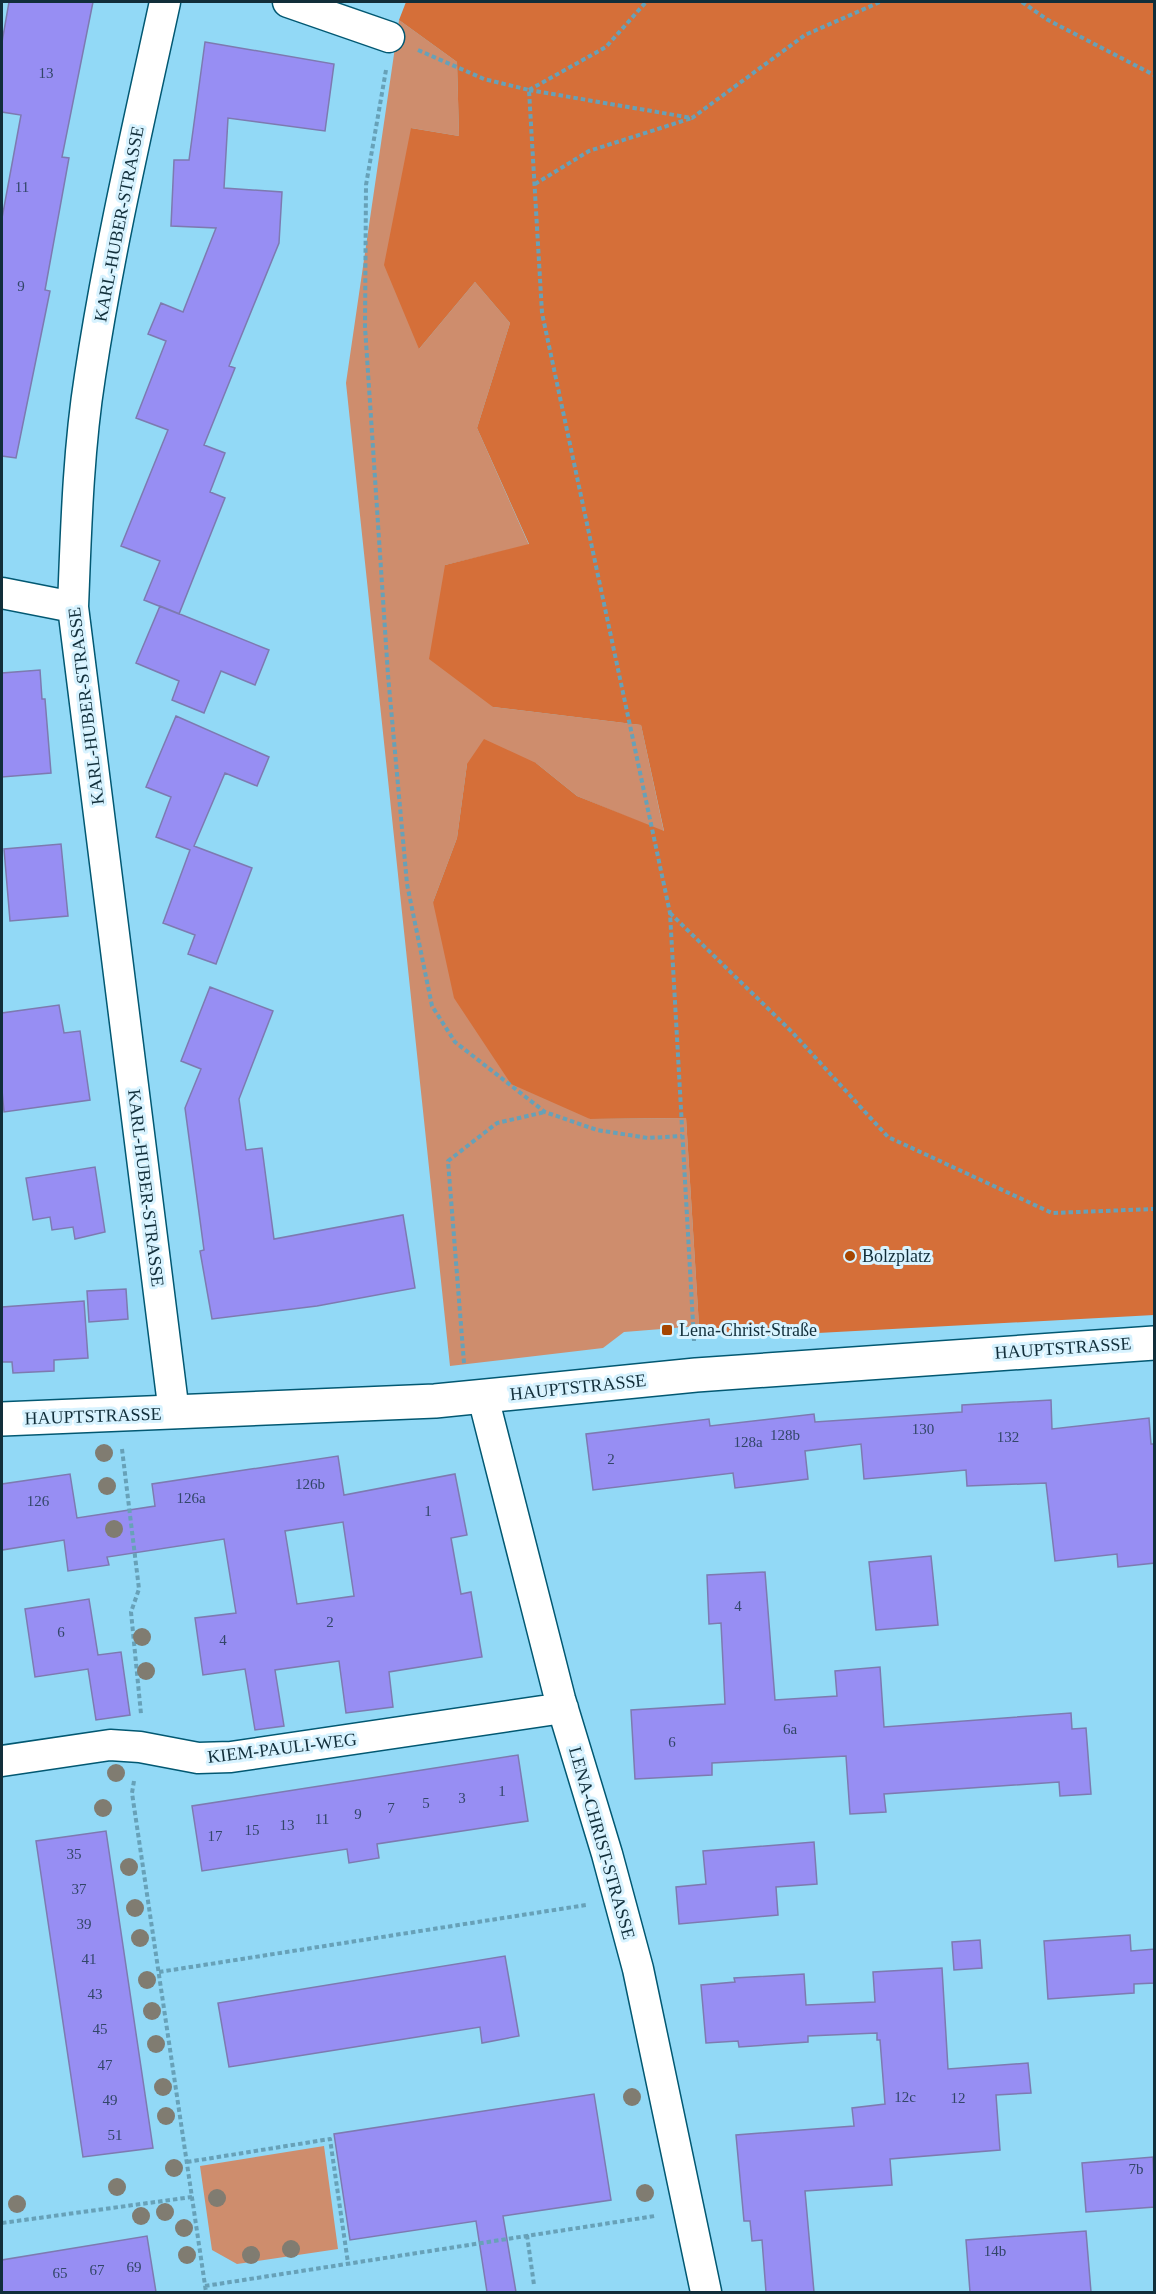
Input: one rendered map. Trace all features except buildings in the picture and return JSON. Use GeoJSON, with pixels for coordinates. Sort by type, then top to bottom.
{"type":"FeatureCollection","features":[{"type":"Feature","properties":{"kind":"street","name":"KARL-HUBER-STRASSE"},"geometry":{"type":"LineString","coordinates":[[165,2],[112,247],[89,378],[77,512],[73,607],[174,1413]]}},
{"type":"Feature","properties":{"kind":"street"},"geometry":{"type":"LineString","coordinates":[[288,2],[389,37]]}},
{"type":"Feature","properties":{"kind":"street"},"geometry":{"type":"LineString","coordinates":[[2,593],[73,607]]}},
{"type":"Feature","properties":{"kind":"street","name":"HAUPTSTRASSE"},"geometry":{"type":"LineString","coordinates":[[2,1419],[174,1413],[475,1397],[696,1375],[1155,1343]]}},
{"type":"Feature","properties":{"kind":"street","name":"LENA-CHRIST-STRASSE"},"geometry":{"type":"LineString","coordinates":[[475,1397],[638,1969],[706,2292]]}},
{"type":"Feature","properties":{"kind":"street","name":"KIEM-PAULI-WEG"},"geometry":{"type":"LineString","coordinates":[[2,1761],[110,1744],[198,1758],[231,1757],[563,1708]]}},
{"type":"Feature","properties":{"kind":"path"},"geometry":{"type":"LineString","coordinates":[[529,90],[606,47],[646,2]]}},
{"type":"Feature","properties":{"kind":"path"},"geometry":{"type":"LineString","coordinates":[[535,184],[589,151],[692,118],[805,35],[880,2]]}},
{"type":"Feature","properties":{"kind":"path"},"geometry":{"type":"LineString","coordinates":[[1022,2],[1048,20],[1155,75]]}},
{"type":"Feature","properties":{"kind":"path"},"geometry":{"type":"LineString","coordinates":[[682,1136],[648,1138],[597,1130],[545,1112],[455,1042],[432,1006],[407,884],[388,675],[365,327],[366,185],[385,86],[389,37],[484,79],[529,90],[692,118]]}},
{"type":"Feature","properties":{"kind":"path"},"geometry":{"type":"LineString","coordinates":[[529,90],[542,313],[670,913],[696,1375]]}},
{"type":"Feature","properties":{"kind":"path"},"geometry":{"type":"LineString","coordinates":[[670,913],[792,1032],[888,1137],[1052,1213],[1155,1209]]}},
{"type":"Feature","properties":{"kind":"path"},"geometry":{"type":"LineString","coordinates":[[475,1397],[448,1161],[497,1123],[545,1112]]}},
{"type":"Feature","properties":{"kind":"path"},"geometry":{"type":"LineString","coordinates":[[120,1437],[139,1589],[131,1612],[142,1731],[132,1793],[206,2292]]}},
{"type":"Feature","properties":{"kind":"path"},"geometry":{"type":"LineString","coordinates":[[159,1972],[567,1910],[619,1898]]}},
{"type":"Feature","properties":{"kind":"path"},"geometry":{"type":"LineString","coordinates":[[188,2162],[330,2139],[348,2263]]}},
{"type":"Feature","properties":{"kind":"path"},"geometry":{"type":"LineString","coordinates":[[2,2223],[192,2197]]}},
{"type":"Feature","properties":{"kind":"path"},"geometry":{"type":"LineString","coordinates":[[206,2286],[689,2210]]}},
{"type":"Feature","properties":{"kind":"path"},"geometry":{"type":"LineString","coordinates":[[527,2235],[534,2284]]}},
{"type":"Feature","properties":{"kind":"shaded area"},"geometry":{"type":"Polygon","coordinates":[[[406,2],[1154,2],[1154,1315],[744,1337],[699,1326],[686,1118],[590,1119],[511,1084],[454,998],[433,902],[457,838],[467,764],[484,739],[536,763],[577,796],[664,831],[641,725],[493,707],[429,659],[445,565],[529,544],[477,428],[510,323],[475,282],[419,349],[384,265],[411,128],[459,136],[457,62],[399,20],[406,2]]]}},
{"type":"Feature","properties":{"kind":"shaded area"},"geometry":{"type":"Polygon","coordinates":[[[399,20],[457,62],[459,136],[411,128],[419,349],[475,282],[510,323],[477,428],[529,545],[445,565],[493,707],[641,725],[664,832],[577,796],[536,763],[467,764],[457,838],[433,902],[590,1119],[686,1118],[699,1326],[624,1332],[603,1348],[450,1366],[346,383],[399,20]]]}},
{"type":"Feature","properties":{"kind":"shaded area"},"geometry":{"type":"Polygon","coordinates":[[[324,2146],[338,2249],[237,2264],[212,2250],[200,2166],[324,2146]]]}},
{"type":"Feature","properties":{"kind":"place","name":"Bolzplatz"},"geometry":{"type":"Point","coordinates":[850,1256]}},
{"type":"Feature","properties":{"kind":"place","name":"Lena-Christ-Straße"},"geometry":{"type":"Point","coordinates":[667,1330]}}]}
